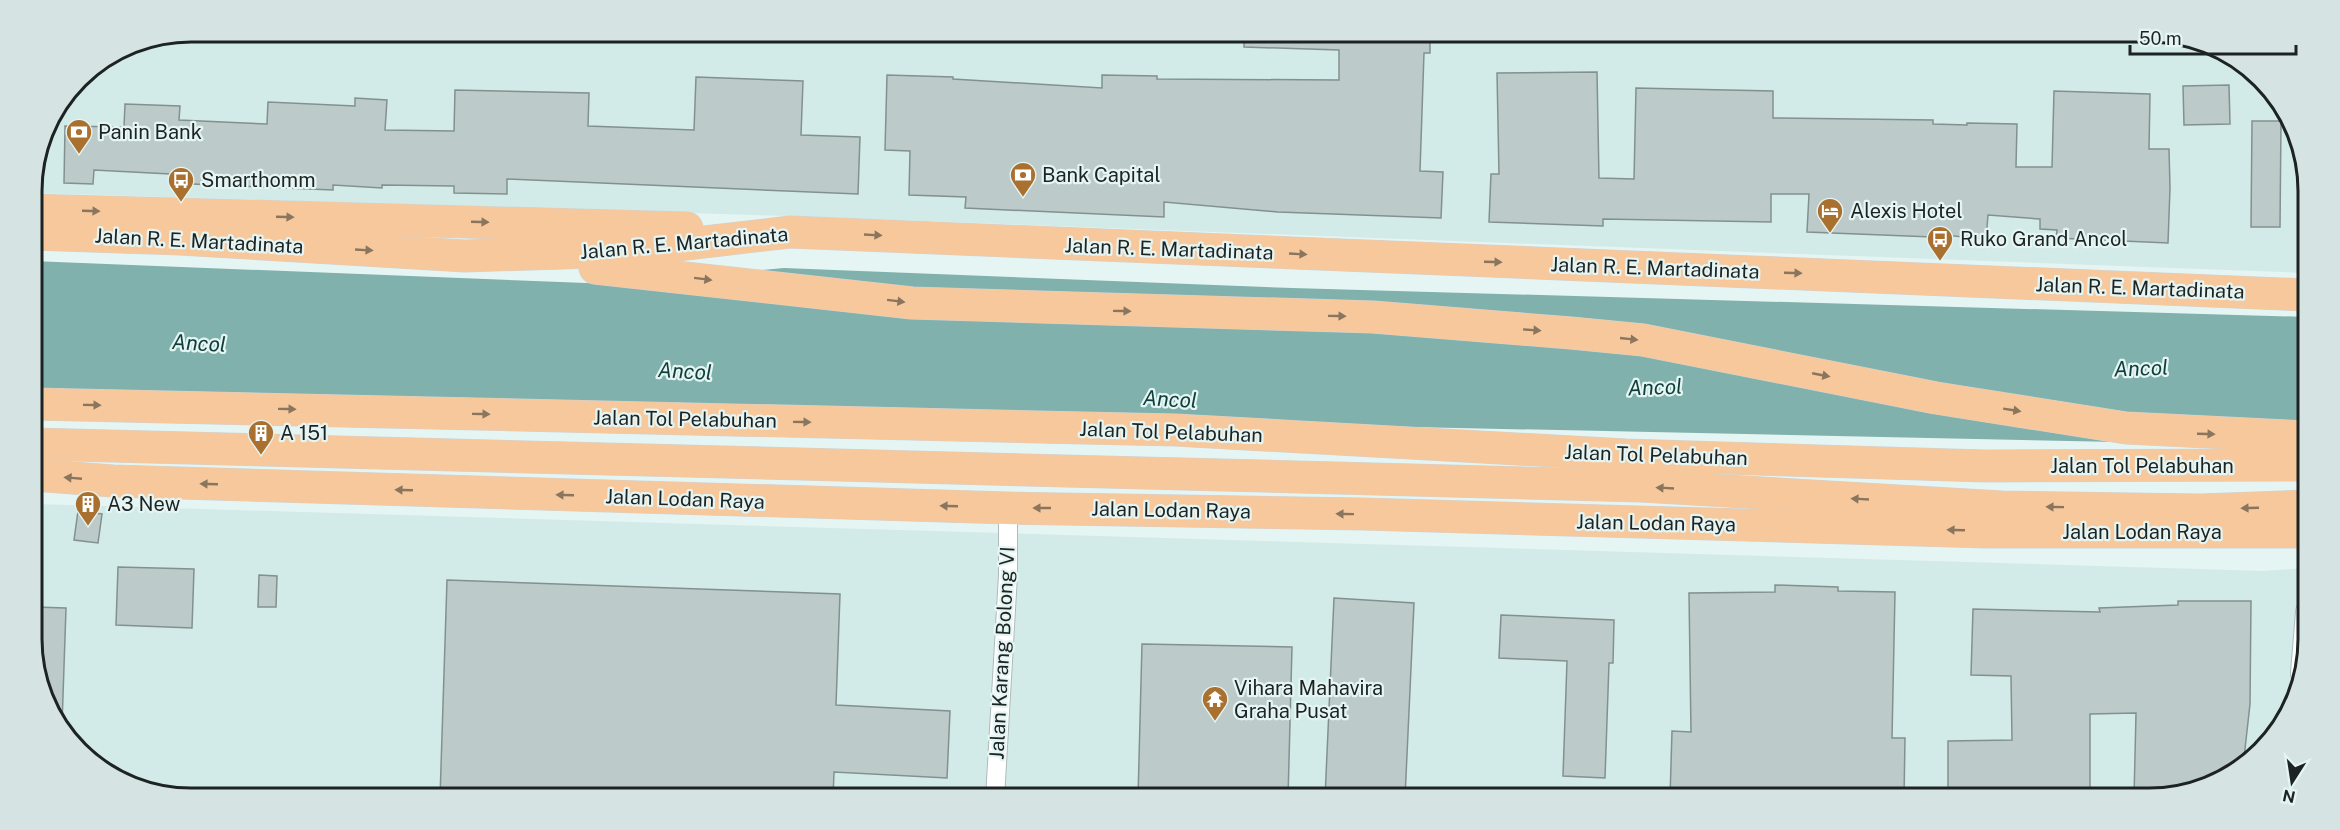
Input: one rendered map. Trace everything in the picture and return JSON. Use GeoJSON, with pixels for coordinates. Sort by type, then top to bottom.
{"type":"FeatureCollection","features":[{"type":"Feature","properties":{"kind":"highway"},"geometry":{"type":"LineString","coordinates":[[42,210],[790,232]]}},
{"type":"Feature","properties":{"kind":"highway","name":"Jalan R. E. Martadinata"},"geometry":{"type":"LineString","coordinates":[[42,234],[180,239],[465,256],[626,251],[790,232],[2298,295]]}},
{"type":"Feature","properties":{"kind":"highway"},"geometry":{"type":"LineString","coordinates":[[465,256],[644,272],[912,303],[1373,317],[1643,340],[1936,398],[2126,428],[2298,437]]}},
{"type":"Feature","properties":{"kind":"highway","name":"Jalan Tol Pelabuhan"},"geometry":{"type":"LineString","coordinates":[[42,404],[1175,430],[1626,455],[1985,466],[2298,465]]}},
{"type":"Feature","properties":{"kind":"highway","name":"Jalan Tol Pelabuhan"},"geometry":{"type":"LineString","coordinates":[[42,444],[1641,486],[2002,507],[2201,510],[2298,506]]}},
{"type":"Feature","properties":{"kind":"highway","name":"Jalan Lodan Raya"},"geometry":{"type":"LineString","coordinates":[[42,476],[112,481],[1008,508],[1986,532],[2298,532]]}},
{"type":"Feature","properties":{"kind":"highway"},"geometry":{"type":"LineString","coordinates":[[1404,517],[1482,525],[1956,551],[2298,552]]}},
{"type":"Feature","properties":{"kind":"street","name":"Jalan Karang Bolong VI"},"geometry":{"type":"LineString","coordinates":[[996,788],[1008,575],[1008,508]]}},
{"type":"Feature","properties":{"kind":"shaded area"},"geometry":{"type":"Polygon","coordinates":[[[2149,42],[2178,45],[2215,57],[2247,79],[2273,108],[2287,134],[2297,172],[2298,273],[789,216],[42,193],[42,181],[47,153],[57,125],[73,100],[86,86],[100,73],[134,53],[172,43],[2149,42]]]}},
{"type":"Feature","properties":{"kind":"shaded area"},"geometry":{"type":"Polygon","coordinates":[[[42,504],[2263,571],[2298,569],[2298,649],[2290,687],[2283,705],[2267,730],[2240,757],[2206,777],[2159,788],[181,788],[143,780],[125,773],[108,763],[79,737],[57,705],[50,687],[43,658],[42,639],[42,504]]]}},
{"type":"Feature","properties":{"kind":"water","name":"Ancol"},"geometry":{"type":"Polygon","coordinates":[[[42,261],[612,284],[784,268],[1292,288],[2298,317],[2298,446],[1273,424],[42,388],[42,261]]]}},
{"type":"Feature","properties":{"kind":"building"},"geometry":{"type":"Polygon","coordinates":[[[1244,42],[1430,42],[1430,53],[1424,53],[1420,171],[1443,172],[1441,218],[1278,212],[1164,202],[1164,217],[965,208],[966,197],[909,195],[910,151],[885,150],[887,75],[953,77],[953,79],[1102,88],[1102,75],[1157,76],[1157,79],[1339,80],[1339,50],[1244,47],[1244,42]]]}},
{"type":"Feature","properties":{"kind":"building"},"geometry":{"type":"Polygon","coordinates":[[[1597,72],[1599,178],[1634,179],[1636,88],[1773,91],[1773,118],[1933,120],[1933,124],[1967,125],[1967,123],[2017,124],[2016,167],[2052,167],[2054,91],[2150,94],[2149,149],[2169,149],[2168,243],[2056,238],[2057,230],[2040,229],[2040,219],[1988,215],[1986,239],[1932,234],[1932,237],[1807,232],[1809,194],[1771,194],[1771,222],[1603,219],[1603,226],[1489,222],[1491,174],[1499,174],[1497,73],[1597,72]]]}},
{"type":"Feature","properties":{"kind":"building"},"geometry":{"type":"Polygon","coordinates":[[[696,77],[803,81],[801,135],[860,137],[858,194],[507,179],[507,194],[454,193],[454,186],[382,185],[382,188],[333,185],[333,190],[169,183],[170,174],[94,170],[93,184],[64,183],[65,126],[124,127],[125,104],[180,106],[179,120],[267,124],[268,102],[355,106],[355,98],[387,100],[385,130],[454,131],[455,90],[589,93],[588,126],[694,130],[696,77]]]}},
{"type":"Feature","properties":{"kind":"building"},"geometry":{"type":"Polygon","coordinates":[[[2229,85],[2230,124],[2184,125],[2183,86],[2229,85]]]}},
{"type":"Feature","properties":{"kind":"building"},"geometry":{"type":"Polygon","coordinates":[[[2252,121],[2281,121],[2280,227],[2251,227],[2252,121]]]}},
{"type":"Feature","properties":{"kind":"building","name":"A3 New"},"geometry":{"type":"Polygon","coordinates":[[[78,511],[102,514],[98,543],[74,540],[78,511]]]}},
{"type":"Feature","properties":{"kind":"building"},"geometry":{"type":"Polygon","coordinates":[[[118,567],[194,569],[192,628],[116,625],[118,567]]]}},
{"type":"Feature","properties":{"kind":"building"},"geometry":{"type":"Polygon","coordinates":[[[259,575],[277,576],[276,607],[258,607],[259,575]]]}},
{"type":"Feature","properties":{"kind":"building"},"geometry":{"type":"Polygon","coordinates":[[[447,580],[840,594],[836,705],[950,711],[947,778],[834,772],[833,788],[440,788],[447,580]]]}},
{"type":"Feature","properties":{"kind":"building"},"geometry":{"type":"Polygon","coordinates":[[[1775,585],[1838,587],[1838,591],[1895,592],[1892,738],[1905,738],[1904,788],[1670,788],[1672,731],[1691,732],[1689,593],[1775,592],[1775,585]]]}},
{"type":"Feature","properties":{"kind":"building"},"geometry":{"type":"Polygon","coordinates":[[[1334,598],[1414,603],[1405,788],[1325,788],[1334,598]]]}},
{"type":"Feature","properties":{"kind":"building"},"geometry":{"type":"Polygon","coordinates":[[[2178,601],[2251,601],[2250,704],[2245,753],[2240,757],[2197,780],[2159,788],[2134,788],[2136,713],[2090,714],[2090,788],[1948,788],[1948,741],[2012,740],[2011,676],[1971,675],[1973,609],[2100,612],[2099,608],[2178,605],[2178,601]]]}},
{"type":"Feature","properties":{"kind":"building"},"geometry":{"type":"Polygon","coordinates":[[[42,607],[66,608],[62,714],[50,687],[43,658],[42,607]]]}},
{"type":"Feature","properties":{"kind":"building"},"geometry":{"type":"Polygon","coordinates":[[[1501,615],[1614,620],[1613,663],[1609,663],[1605,778],[1563,776],[1567,661],[1499,658],[1501,615]]]}},
{"type":"Feature","properties":{"kind":"building","name":"Vihara Mahavira Graha Pusat"},"geometry":{"type":"Polygon","coordinates":[[[1142,644],[1292,647],[1288,788],[1138,788],[1142,644]]]}},
{"type":"Feature","properties":{"kind":"place","name":"Panin Bank"},"geometry":{"type":"Point","coordinates":[79,155]}},
{"type":"Feature","properties":{"kind":"place","name":"Bank Capital"},"geometry":{"type":"Point","coordinates":[1023,198]}},
{"type":"Feature","properties":{"kind":"place","name":"Smarthomm"},"geometry":{"type":"Point","coordinates":[181,203]}},
{"type":"Feature","properties":{"kind":"place","name":"Alexis Hotel"},"geometry":{"type":"Point","coordinates":[1830,234]}},
{"type":"Feature","properties":{"kind":"place","name":"Ruko Grand Ancol"},"geometry":{"type":"Point","coordinates":[1940,262]}},
{"type":"Feature","properties":{"kind":"place","name":"A 151"},"geometry":{"type":"Point","coordinates":[261,456]}},
{"type":"Feature","properties":{"kind":"place","name":"A3 New"},"geometry":{"type":"Point","coordinates":[88,527]}},
{"type":"Feature","properties":{"kind":"place","name":"Vihara Mahavira Graha Pusat"},"geometry":{"type":"Point","coordinates":[1215,722]}}]}
